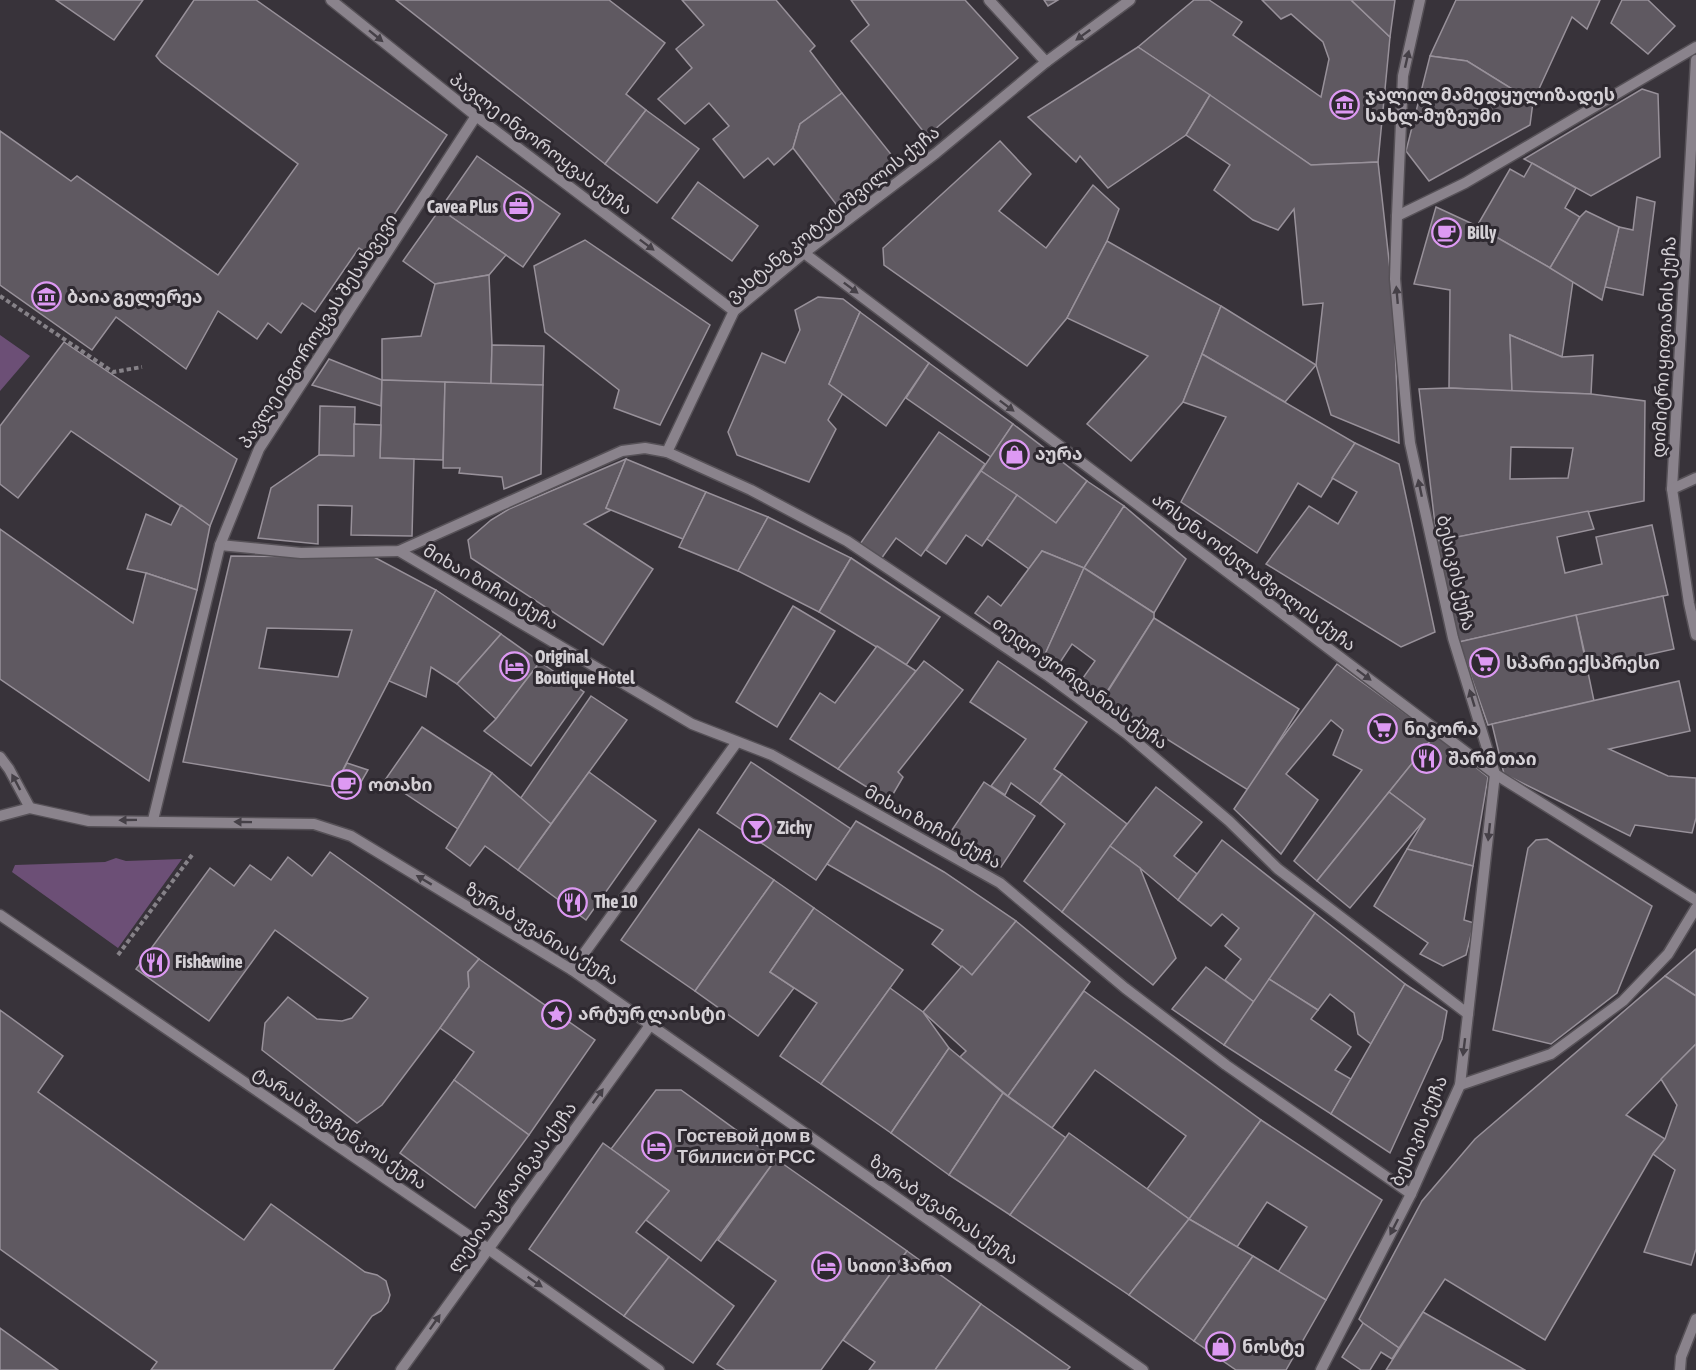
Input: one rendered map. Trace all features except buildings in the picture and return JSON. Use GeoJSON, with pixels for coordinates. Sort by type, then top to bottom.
{"type":"FeatureCollection","features":[{"type":"Feature","properties":{"kind":"street","name":"პავლე ინგოროყვას ქუჩა"},"geometry":{"type":"LineString","coordinates":[[331,0],[476,116],[734,311]]}},
{"type":"Feature","properties":{"kind":"street"},"geometry":{"type":"LineString","coordinates":[[989,0],[1046,62]]}},
{"type":"Feature","properties":{"kind":"street","name":"ვახტანგ კოტეტიშვილის ქუჩა"},"geometry":{"type":"LineString","coordinates":[[667,452],[734,311],[804,253],[936,153],[1046,62],[1130,0]]}},
{"type":"Feature","properties":{"kind":"street","name":"ბესიკის ქუჩა"},"geometry":{"type":"LineString","coordinates":[[1321,1370],[1411,1194],[1460,1085],[1495,774],[1453,638],[1410,442],[1395,279],[1403,76],[1420,0]]}},
{"type":"Feature","properties":{"kind":"street"},"geometry":{"type":"LineString","coordinates":[[1397,216],[1465,183],[1696,47]]}},
{"type":"Feature","properties":{"kind":"street","name":"დიმიტრი ყიფიანის ქუჩა"},"geometry":{"type":"LineString","coordinates":[[1696,60],[1672,489],[1696,635]]}},
{"type":"Feature","properties":{"kind":"street","name":"პავლე ინგოროყვას შესახვევი"},"geometry":{"type":"LineString","coordinates":[[153,820],[220,545],[259,449],[476,116]]}},
{"type":"Feature","properties":{"kind":"street","name":"არსენა ოძელაშვილის ქუჩა"},"geometry":{"type":"LineString","coordinates":[[804,253],[1495,774],[1696,900]]}},
{"type":"Feature","properties":{"kind":"street"},"geometry":{"type":"LineString","coordinates":[[220,545],[301,554],[399,551],[622,451],[645,448],[667,452]]}},
{"type":"Feature","properties":{"kind":"street","name":"თედო ჟორდანიას ქუჩა"},"geometry":{"type":"LineString","coordinates":[[667,452],[751,490],[847,541],[1047,675],[1127,734],[1229,821],[1278,869],[1468,1014]]}},
{"type":"Feature","properties":{"kind":"street"},"geometry":{"type":"LineString","coordinates":[[1672,489],[1696,478]]}},
{"type":"Feature","properties":{"kind":"street","name":"მიხაი ზიჩის ქუჩა"},"geometry":{"type":"LineString","coordinates":[[399,551],[692,724],[772,755],[1000,883],[1125,988],[1226,1065],[1411,1194]]}},
{"type":"Feature","properties":{"kind":"street"},"geometry":{"type":"LineString","coordinates":[[572,970],[737,742]]}},
{"type":"Feature","properties":{"kind":"street"},"geometry":{"type":"LineString","coordinates":[[0,757],[30,808],[0,816]]}},
{"type":"Feature","properties":{"kind":"street","name":"ზურაბ ჟვანიას ქუჩა"},"geometry":{"type":"LineString","coordinates":[[30,808],[89,821],[153,820],[314,824],[351,836],[572,970],[1143,1370]]}},
{"type":"Feature","properties":{"kind":"street"},"geometry":{"type":"LineString","coordinates":[[1460,1085],[1551,1053],[1623,1001],[1668,954],[1696,908]]}},
{"type":"Feature","properties":{"kind":"street","name":"ტარას შევჩენკოს ქუჩა"},"geometry":{"type":"LineString","coordinates":[[0,915],[487,1248],[659,1370]]}},
{"type":"Feature","properties":{"kind":"street","name":"ლესია უკრაინკას ქუჩა"},"geometry":{"type":"LineString","coordinates":[[401,1370],[651,1024]]}},
{"type":"Feature","properties":{"kind":"street"},"geometry":{"type":"LineString","coordinates":[[1680,1370],[1681,1357],[1696,1319]]}},
{"type":"Feature","properties":{"kind":"path"},"geometry":{"type":"LineString","coordinates":[[0,296],[113,372],[142,367]]}},
{"type":"Feature","properties":{"kind":"path"},"geometry":{"type":"LineString","coordinates":[[118,955],[192,855]]}},
{"type":"Feature","properties":{"kind":"shaded area"},"geometry":{"type":"Polygon","coordinates":[[[0,335],[30,356],[0,391],[0,335]]]}},
{"type":"Feature","properties":{"kind":"shaded area"},"geometry":{"type":"Polygon","coordinates":[[[116,858],[126,861],[182,859],[118,948],[12,872],[15,865],[105,862],[116,858]]]}},
{"type":"Feature","properties":{"kind":"place","name":"ჯალილ მამედყულიზადეს სახლ-მუზეუმი"},"geometry":{"type":"Point","coordinates":[1344,105]}},
{"type":"Feature","properties":{"kind":"place","name":"Cavea Plus"},"geometry":{"type":"Point","coordinates":[519,207]}},
{"type":"Feature","properties":{"kind":"place","name":"Billy"},"geometry":{"type":"Point","coordinates":[1446,233]}},
{"type":"Feature","properties":{"kind":"place","name":"ბაია გელერეა"},"geometry":{"type":"Point","coordinates":[46,297]}},
{"type":"Feature","properties":{"kind":"place","name":"აურა"},"geometry":{"type":"Point","coordinates":[1014,454]}},
{"type":"Feature","properties":{"kind":"place","name":"სპარი ექსპრესი"},"geometry":{"type":"Point","coordinates":[1485,663]}},
{"type":"Feature","properties":{"kind":"place","name":"Original Boutique Hotel"},"geometry":{"type":"Point","coordinates":[514,667]}},
{"type":"Feature","properties":{"kind":"place","name":"ნიკორა"},"geometry":{"type":"Point","coordinates":[1383,729]}},
{"type":"Feature","properties":{"kind":"place","name":"შარმ თაი"},"geometry":{"type":"Point","coordinates":[1427,759]}},
{"type":"Feature","properties":{"kind":"place","name":"ოთახი"},"geometry":{"type":"Point","coordinates":[347,785]}},
{"type":"Feature","properties":{"kind":"place","name":"Zichy"},"geometry":{"type":"Point","coordinates":[756,828]}},
{"type":"Feature","properties":{"kind":"place","name":"The 10"},"geometry":{"type":"Point","coordinates":[573,902]}},
{"type":"Feature","properties":{"kind":"place","name":"Fish&wine"},"geometry":{"type":"Point","coordinates":[154,962]}},
{"type":"Feature","properties":{"kind":"place","name":"არტურ ლაისტი"},"geometry":{"type":"Point","coordinates":[557,1014]}},
{"type":"Feature","properties":{"kind":"place","name":"Гостевой дом в Тбилиси от РСС"},"geometry":{"type":"Point","coordinates":[656,1146]}},
{"type":"Feature","properties":{"kind":"place","name":"სითი ჰართ"},"geometry":{"type":"Point","coordinates":[826,1266]}},
{"type":"Feature","properties":{"kind":"place","name":"ნოსტე"},"geometry":{"type":"Point","coordinates":[1221,1347]}}]}
